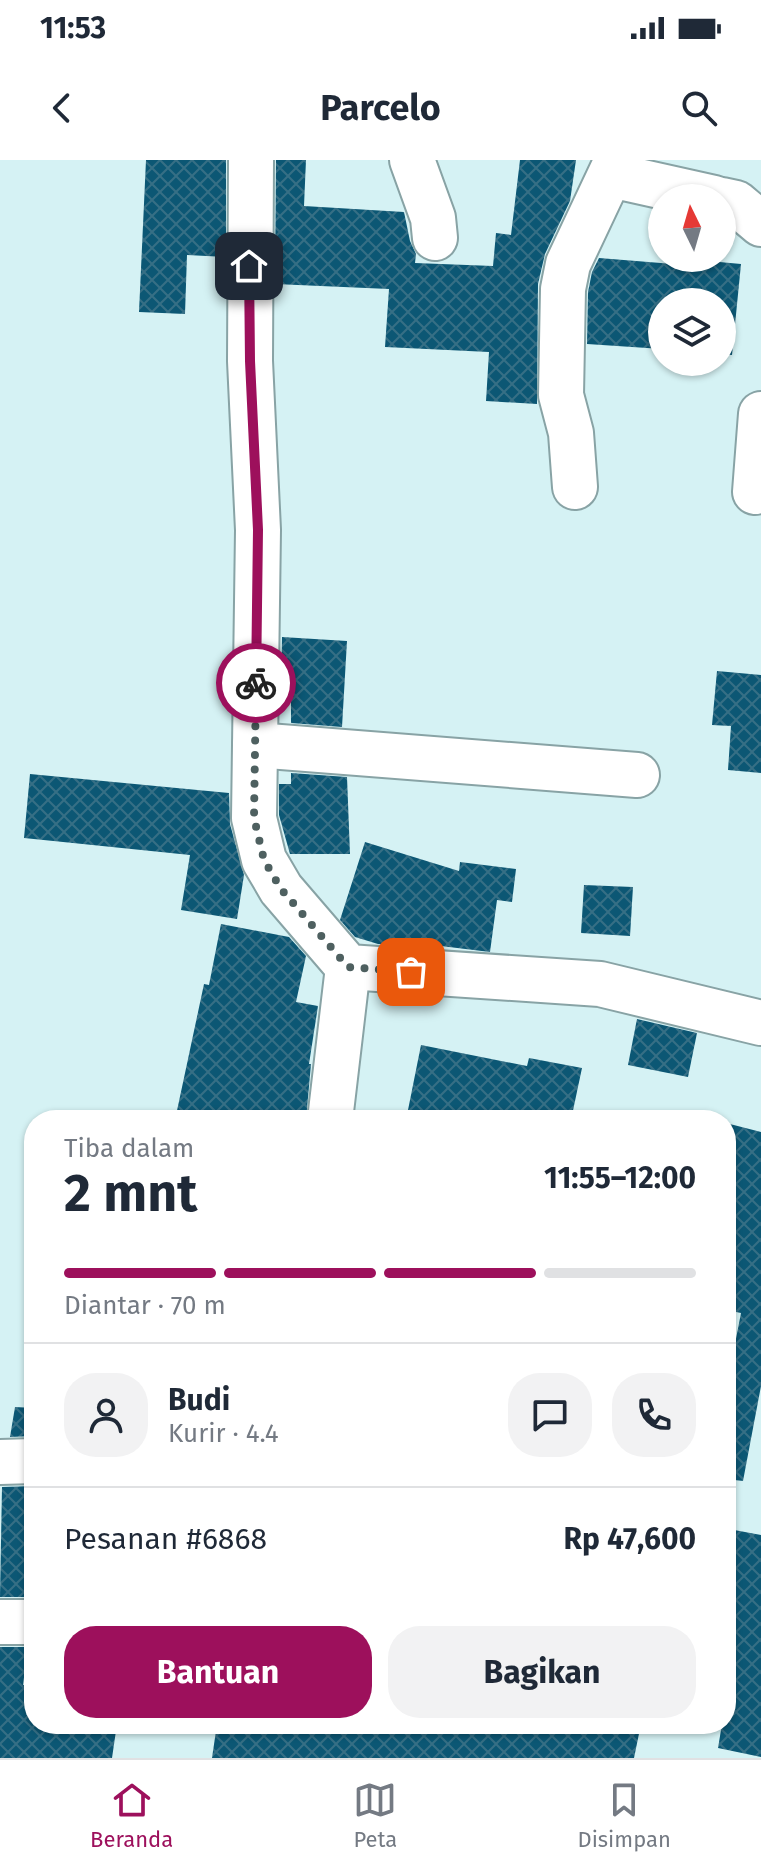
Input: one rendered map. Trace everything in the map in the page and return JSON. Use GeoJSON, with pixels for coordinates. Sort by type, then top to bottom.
{"type":"FeatureCollection","features":[{"type":"Feature","properties":{"kind":"street"},"geometry":{"type":"LineString","coordinates":[[251,160],[250,361],[258,530],[254,818],[264,860],[281,889],[348,967],[600,984],[761,1023]]}},
{"type":"Feature","properties":{"kind":"street"},"geometry":{"type":"LineString","coordinates":[[412,160],[433,218],[435,238]]}},
{"type":"Feature","properties":{"kind":"street"},"geometry":{"type":"LineString","coordinates":[[575,487],[571,433],[561,395],[563,289],[568,264],[614,167],[669,184]]}},
{"type":"Feature","properties":{"kind":"street"},"geometry":{"type":"LineString","coordinates":[[736,203],[761,224]]}},
{"type":"Feature","properties":{"kind":"street"},"geometry":{"type":"LineString","coordinates":[[755,492],[761,414]]}},
{"type":"Feature","properties":{"kind":"street"},"geometry":{"type":"LineString","coordinates":[[255,745],[637,775]]}},
{"type":"Feature","properties":{"kind":"street"},"geometry":{"type":"LineString","coordinates":[[331,1110],[348,967]]}},
{"type":"Feature","properties":{"kind":"street"},"geometry":{"type":"LineString","coordinates":[[0,1462],[24,1461]]}},
{"type":"Feature","properties":{"kind":"street"},"geometry":{"type":"LineString","coordinates":[[0,1622],[24,1622]]}},
{"type":"Feature","properties":{"kind":"building"},"geometry":{"type":"Polygon","coordinates":[[[146,160],[226,160],[226,257],[187,255],[185,314],[139,312],[146,160]]]}},
{"type":"Feature","properties":{"kind":"building"},"geometry":{"type":"Polygon","coordinates":[[[276,160],[306,160],[304,206],[404,212],[416,254],[415,263],[493,266],[496,233],[511,235],[520,160],[576,160],[570,201],[545,254],[538,284],[537,404],[486,401],[489,352],[385,347],[389,289],[275,284],[276,160]]]}},
{"type":"Feature","properties":{"kind":"building"},"geometry":{"type":"Polygon","coordinates":[[[599,258],[648,262],[648,272],[736,272],[736,264],[741,264],[736,315],[736,288],[648,288],[648,348],[587,344],[588,292],[599,258]]]}},
{"type":"Feature","properties":{"kind":"building"},"geometry":{"type":"Polygon","coordinates":[[[282,637],[347,641],[342,727],[291,723],[291,695],[281,694],[282,637]]]}},
{"type":"Feature","properties":{"kind":"building"},"geometry":{"type":"Polygon","coordinates":[[[717,671],[761,675],[761,773],[728,770],[731,726],[712,725],[717,671]]]}},
{"type":"Feature","properties":{"kind":"building"},"geometry":{"type":"Polygon","coordinates":[[[291,773],[347,777],[350,854],[290,854],[279,815],[279,784],[291,784],[291,773]]]}},
{"type":"Feature","properties":{"kind":"building"},"geometry":{"type":"Polygon","coordinates":[[[30,774],[229,793],[230,824],[244,875],[237,919],[181,910],[190,855],[24,838],[30,774]]]}},
{"type":"Feature","properties":{"kind":"building"},"geometry":{"type":"Polygon","coordinates":[[[365,842],[459,871],[460,862],[516,869],[512,902],[497,900],[490,952],[408,942],[407,946],[378,944],[355,937],[340,920],[365,842]]]}},
{"type":"Feature","properties":{"kind":"building"},"geometry":{"type":"Polygon","coordinates":[[[584,885],[633,887],[630,936],[581,933],[584,885]]]}},
{"type":"Feature","properties":{"kind":"building"},"geometry":{"type":"Polygon","coordinates":[[[221,924],[289,937],[306,956],[296,1002],[318,1006],[309,1064],[307,1110],[177,1110],[204,984],[209,985],[221,924]]]}},
{"type":"Feature","properties":{"kind":"building"},"geometry":{"type":"Polygon","coordinates":[[[637,1019],[697,1033],[688,1077],[628,1065],[637,1019]]]}},
{"type":"Feature","properties":{"kind":"building"},"geometry":{"type":"Polygon","coordinates":[[[421,1045],[527,1066],[529,1058],[582,1068],[573,1110],[408,1110],[421,1045]]]}},
{"type":"Feature","properties":{"kind":"building"},"geometry":{"type":"Polygon","coordinates":[[[736,1126],[761,1132],[761,1386],[743,1481],[736,1480],[736,1339],[741,1313],[736,1312],[736,1126]]]}},
{"type":"Feature","properties":{"kind":"building"},"geometry":{"type":"Polygon","coordinates":[[[15,1407],[24,1407],[24,1436],[10,1437],[15,1407]]]}},
{"type":"Feature","properties":{"kind":"building"},"geometry":{"type":"Polygon","coordinates":[[[24,1486],[24,1597],[0,1597],[2,1487],[24,1486]]]}},
{"type":"Feature","properties":{"kind":"building"},"geometry":{"type":"Polygon","coordinates":[[[736,1530],[761,1535],[761,1757],[718,1748],[720,1734],[736,1734],[736,1530]]]}},
{"type":"Feature","properties":{"kind":"building"},"geometry":{"type":"Polygon","coordinates":[[[0,1647],[24,1647],[24,1734],[116,1734],[112,1758],[0,1758],[0,1647]]]}},
{"type":"Feature","properties":{"kind":"building"},"geometry":{"type":"Polygon","coordinates":[[[216,1734],[639,1734],[634,1758],[212,1758],[216,1734]]]}},
{"type":"Feature","properties":{"kind":"way so far"},"geometry":{"type":"LineString","coordinates":[[256,683],[254,818],[264,860],[281,889],[348,967],[411,972]]}},
{"type":"Feature","properties":{"kind":"route"},"geometry":{"type":"LineString","coordinates":[[249,266],[258,530],[256,683]]}}]}
